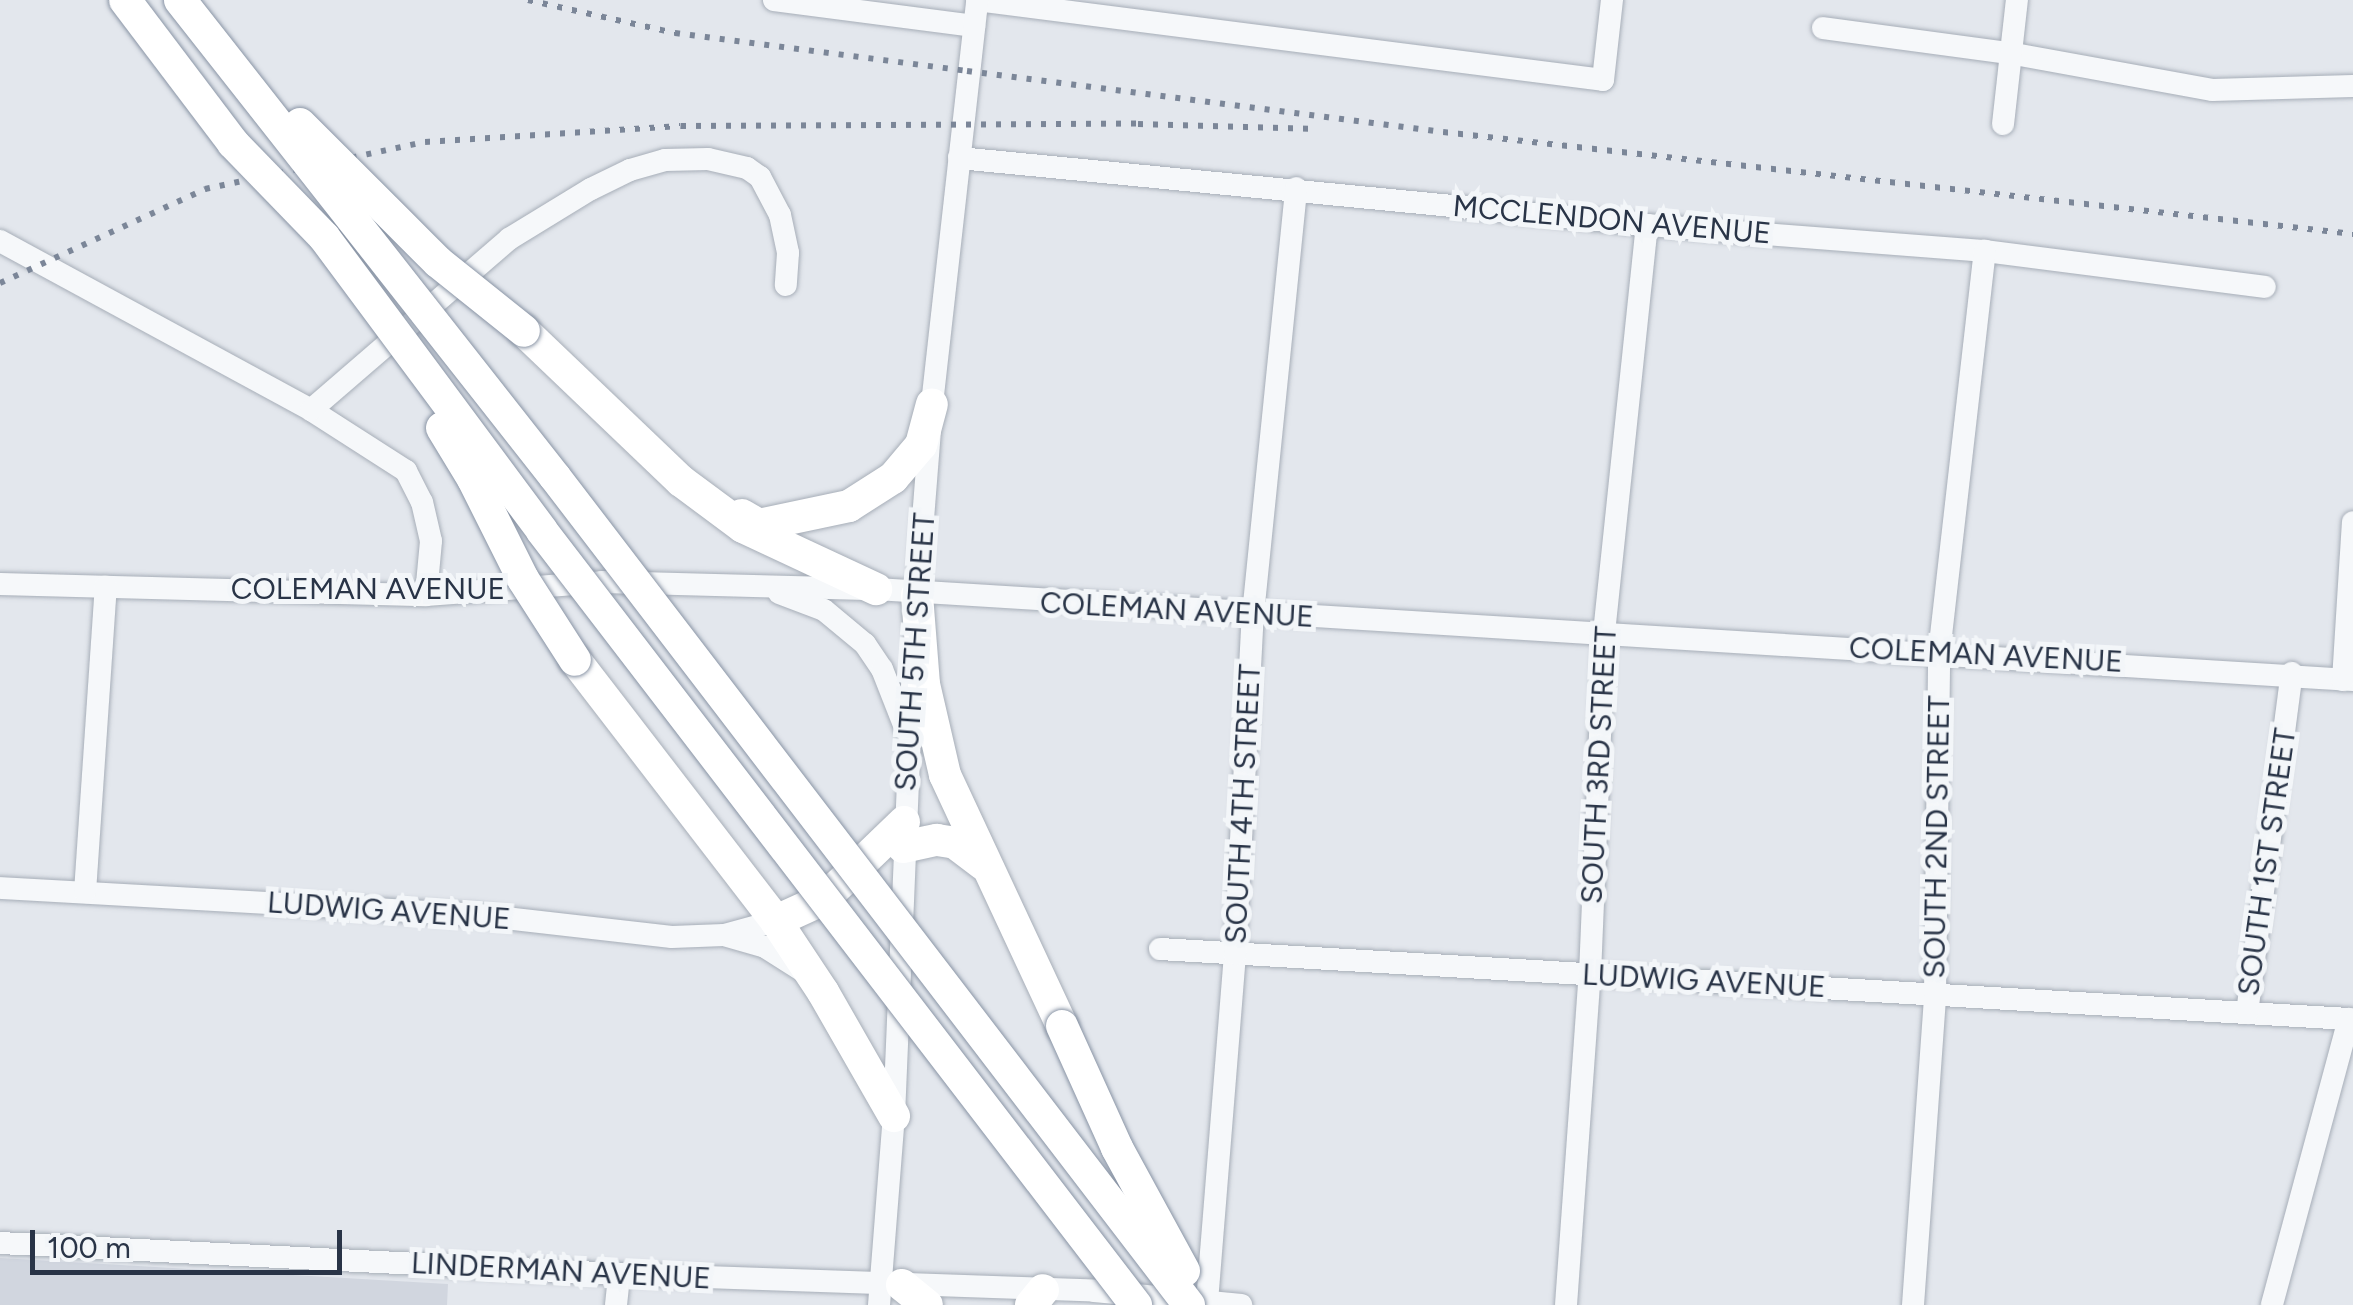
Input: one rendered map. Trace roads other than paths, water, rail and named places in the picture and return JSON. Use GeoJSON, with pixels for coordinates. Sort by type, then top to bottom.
{"type":"FeatureCollection","features":[{"type":"Feature","properties":{"kind":"highway"},"geometry":{"type":"LineString","coordinates":[[125,0],[233,143],[324,237],[542,531],[1136,1305]]}},
{"type":"Feature","properties":{"kind":"highway"},"geometry":{"type":"LineString","coordinates":[[188,10],[438,262],[524,331],[681,482],[743,527],[876,590]]}},
{"type":"Feature","properties":{"kind":"highway"},"geometry":{"type":"LineString","coordinates":[[188,10],[1200,1304]]}},
{"type":"Feature","properties":{"kind":"highway"},"geometry":{"type":"LineString","coordinates":[[324,237],[473,479],[523,579],[575,660],[776,922],[894,1116]]}},
{"type":"Feature","properties":{"kind":"highway"},"geometry":{"type":"LineString","coordinates":[[681,482],[759,525],[849,506],[894,478],[921,445],[932,404]]}},
{"type":"Feature","properties":{"kind":"highway"},"geometry":{"type":"LineString","coordinates":[[917,595],[924,684],[945,775],[1117,1148],[1200,1304]]}},
{"type":"Feature","properties":{"kind":"highway"},"geometry":{"type":"LineString","coordinates":[[776,922],[824,898],[904,834],[955,842],[987,868]]}},
{"type":"Feature","properties":{"kind":"street"},"geometry":{"type":"LineString","coordinates":[[774,0],[974,26]]}},
{"type":"Feature","properties":{"kind":"street"},"geometry":{"type":"LineString","coordinates":[[976,0],[1603,80],[1612,0]]}},
{"type":"Feature","properties":{"kind":"street","name":"SOUTH 5TH STREET"},"geometry":{"type":"LineString","coordinates":[[897,1295],[894,1116],[917,595],[932,404],[976,0]]}},
{"type":"Feature","properties":{"kind":"street"},"geometry":{"type":"LineString","coordinates":[[2004,124],[2016,0]]}},
{"type":"Feature","properties":{"kind":"street"},"geometry":{"type":"LineString","coordinates":[[1823,28],[2009,53],[2212,90],[2353,86]]}},
{"type":"Feature","properties":{"kind":"street","name":"MCCLENDON AVENUE"},"geometry":{"type":"LineString","coordinates":[[959,158],[1647,225],[1985,252],[2265,287]]}},
{"type":"Feature","properties":{"kind":"street"},"geometry":{"type":"LineString","coordinates":[[311,410],[509,239],[591,189],[630,170],[665,160],[708,159],[746,168],[760,177],[780,215],[788,252],[786,285]]}},
{"type":"Feature","properties":{"kind":"street","name":"SOUTH 4TH STREET"},"geometry":{"type":"LineString","coordinates":[[1200,1304],[1235,954],[1252,614],[1296,188]]}},
{"type":"Feature","properties":{"kind":"street","name":"SOUTH 3RD STREET"},"geometry":{"type":"LineString","coordinates":[[1566,1305],[1590,974],[1604,632],[1647,225]]}},
{"type":"Feature","properties":{"kind":"street"},"geometry":{"type":"LineString","coordinates":[[0,241],[311,410],[406,471],[422,502],[431,541],[426,595]]}},
{"type":"Feature","properties":{"kind":"street","name":"SOUTH 2ND STREET"},"geometry":{"type":"LineString","coordinates":[[1913,1305],[1935,995],[1939,653],[1985,252]]}},
{"type":"Feature","properties":{"kind":"street"},"geometry":{"type":"LineString","coordinates":[[2348,680],[2353,522]]}},
{"type":"Feature","properties":{"kind":"street","name":"COLEMAN AVENUE"},"geometry":{"type":"LineString","coordinates":[[0,584],[426,595],[602,582],[876,590],[2292,673],[2348,680]]}},
{"type":"Feature","properties":{"kind":"street"},"geometry":{"type":"LineString","coordinates":[[762,586],[824,610],[856,635],[882,669],[909,738]]}},
{"type":"Feature","properties":{"kind":"street"},"geometry":{"type":"LineString","coordinates":[[85,892],[106,587]]}},
{"type":"Feature","properties":{"kind":"street","name":"SOUTH 1ST STREET"},"geometry":{"type":"LineString","coordinates":[[2272,1305],[2349,1019],[2247,1013],[2292,673]]}},
{"type":"Feature","properties":{"kind":"street","name":"LUDWIG AVENUE"},"geometry":{"type":"LineString","coordinates":[[0,888],[470,914],[672,937],[724,935],[776,922]]}},
{"type":"Feature","properties":{"kind":"street"},"geometry":{"type":"LineString","coordinates":[[724,935],[766,948],[812,976]]}},
{"type":"Feature","properties":{"kind":"street","name":"LUDWIG AVENUE"},"geometry":{"type":"LineString","coordinates":[[1160,949],[2247,1013]]}},
{"type":"Feature","properties":{"kind":"street","name":"LINDERMAN AVENUE"},"geometry":{"type":"LineString","coordinates":[[0,1243],[619,1274],[897,1295],[1241,1305]]}},
{"type":"Feature","properties":{"kind":"street"},"geometry":{"type":"LineString","coordinates":[[616,1305],[619,1274]]}},
{"type":"Feature","properties":{"kind":"railway"},"geometry":{"type":"LineString","coordinates":[[528,0],[675,33],[967,71],[1443,132],[2353,234]]}},
{"type":"Feature","properties":{"kind":"railway"},"geometry":{"type":"LineString","coordinates":[[0,283],[205,189],[425,142],[681,126],[1138,124],[1318,129]]}}]}
